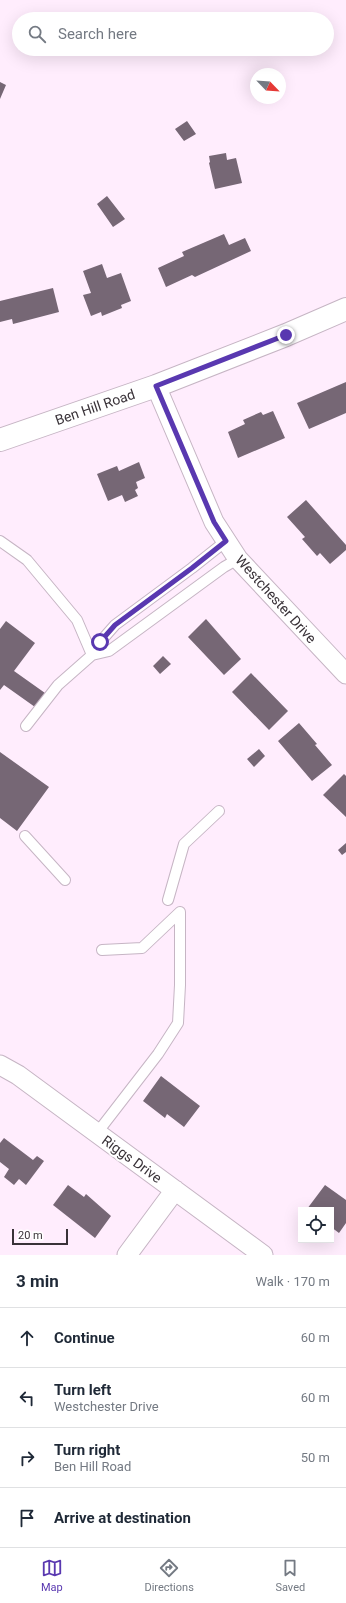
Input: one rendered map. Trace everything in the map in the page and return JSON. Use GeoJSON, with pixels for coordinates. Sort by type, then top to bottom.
{"type":"FeatureCollection","features":[{"type":"Feature","properties":{"kind":"street","name":"Ben Hill Road"},"geometry":{"type":"LineString","coordinates":[[0,440],[156,386],[286,335],[346,309]]}},
{"type":"Feature","properties":{"kind":"street","name":"Westchester Drive"},"geometry":{"type":"LineString","coordinates":[[156,386],[214,522],[226,541],[238,559],[346,674]]}},
{"type":"Feature","properties":{"kind":"street","name":"Riggs Drive"},"geometry":{"type":"LineString","coordinates":[[0,1065],[18,1075],[98,1133],[262,1255]]}},
{"type":"Feature","properties":{"kind":"street"},"geometry":{"type":"LineString","coordinates":[[127,1255],[175,1190]]}},
{"type":"Feature","properties":{"kind":"lane"},"geometry":{"type":"LineString","coordinates":[[26,726],[58,685],[92,655],[100,642],[115,625],[226,541]]}},
{"type":"Feature","properties":{"kind":"lane"},"geometry":{"type":"LineString","coordinates":[[0,542],[27,560],[77,620],[92,655]]}},
{"type":"Feature","properties":{"kind":"lane"},"geometry":{"type":"LineString","coordinates":[[92,655],[109,651],[224,567],[238,559]]}},
{"type":"Feature","properties":{"kind":"lane"},"geometry":{"type":"LineString","coordinates":[[168,900],[184,844],[218,811]]}},
{"type":"Feature","properties":{"kind":"lane"},"geometry":{"type":"LineString","coordinates":[[25,836],[65,880]]}},
{"type":"Feature","properties":{"kind":"lane"},"geometry":{"type":"LineString","coordinates":[[98,1133],[158,1054],[178,1023],[180,985],[180,912],[142,948],[102,950]]}},
{"type":"Feature","properties":{"kind":"building"},"geometry":{"type":"Polygon","coordinates":[[[0,82],[6,85],[0,99],[0,82]]]}},
{"type":"Feature","properties":{"kind":"building"},"geometry":{"type":"Polygon","coordinates":[[[187,121],[196,134],[184,141],[175,129],[187,121]]]}},
{"type":"Feature","properties":{"kind":"building"},"geometry":{"type":"Polygon","coordinates":[[[226,153],[227,160],[236,158],[242,183],[215,189],[209,163],[209,156],[226,153]]]}},
{"type":"Feature","properties":{"kind":"building"},"geometry":{"type":"Polygon","coordinates":[[[107,196],[125,219],[113,227],[97,204],[107,196]]]}},
{"type":"Feature","properties":{"kind":"building"},"geometry":{"type":"Polygon","coordinates":[[[224,234],[229,245],[245,238],[251,251],[195,277],[192,275],[166,287],[158,268],[184,256],[182,252],[224,234]]]}},
{"type":"Feature","properties":{"kind":"building"},"geometry":{"type":"Polygon","coordinates":[[[102,264],[107,278],[121,273],[131,301],[121,305],[122,308],[102,316],[101,312],[91,316],[83,295],[91,293],[83,271],[102,264]]]}},
{"type":"Feature","properties":{"kind":"building"},"geometry":{"type":"Polygon","coordinates":[[[53,288],[59,312],[13,324],[12,319],[0,322],[0,301],[53,288]]]}},
{"type":"Feature","properties":{"kind":"building"},"geometry":{"type":"Polygon","coordinates":[[[346,382],[346,413],[309,429],[297,403],[346,382]]]}},
{"type":"Feature","properties":{"kind":"building"},"geometry":{"type":"Polygon","coordinates":[[[273,411],[285,438],[238,458],[228,432],[245,424],[243,420],[261,412],[263,415],[273,411]]]}},
{"type":"Feature","properties":{"kind":"building"},"geometry":{"type":"Polygon","coordinates":[[[139,462],[145,478],[136,482],[138,488],[135,490],[138,496],[125,502],[122,495],[108,501],[97,474],[117,466],[119,471],[139,462]]]}},
{"type":"Feature","properties":{"kind":"building"},"geometry":{"type":"Polygon","coordinates":[[[306,500],[346,545],[346,550],[330,564],[320,553],[317,556],[302,539],[305,537],[287,517],[306,500]]]}},
{"type":"Feature","properties":{"kind":"building"},"geometry":{"type":"Polygon","coordinates":[[[206,619],[241,659],[224,675],[188,637],[206,619]]]}},
{"type":"Feature","properties":{"kind":"building"},"geometry":{"type":"Polygon","coordinates":[[[6,621],[35,643],[14,671],[45,693],[35,707],[4,685],[0,690],[0,629],[6,621]]]}},
{"type":"Feature","properties":{"kind":"building"},"geometry":{"type":"Polygon","coordinates":[[[163,656],[171,664],[160,674],[153,666],[163,656]]]}},
{"type":"Feature","properties":{"kind":"building"},"geometry":{"type":"Polygon","coordinates":[[[251,673],[288,711],[269,730],[232,692],[251,673]]]}},
{"type":"Feature","properties":{"kind":"building"},"geometry":{"type":"Polygon","coordinates":[[[299,723],[332,765],[312,781],[278,741],[299,723]]]}},
{"type":"Feature","properties":{"kind":"building"},"geometry":{"type":"Polygon","coordinates":[[[259,749],[265,756],[254,767],[247,759],[259,749]]]}},
{"type":"Feature","properties":{"kind":"building"},"geometry":{"type":"Polygon","coordinates":[[[0,752],[49,787],[17,831],[0,818],[0,752]]]}},
{"type":"Feature","properties":{"kind":"building"},"geometry":{"type":"Polygon","coordinates":[[[344,774],[346,776],[346,817],[323,795],[344,774]]]}},
{"type":"Feature","properties":{"kind":"building"},"geometry":{"type":"Polygon","coordinates":[[[346,843],[346,852],[342,855],[338,850],[346,843]]]}},
{"type":"Feature","properties":{"kind":"building"},"geometry":{"type":"Polygon","coordinates":[[[161,1076],[200,1106],[184,1127],[167,1114],[165,1118],[143,1101],[161,1076]]]}},
{"type":"Feature","properties":{"kind":"building"},"geometry":{"type":"Polygon","coordinates":[[[4,1138],[33,1160],[37,1156],[44,1161],[26,1185],[19,1179],[14,1185],[4,1177],[9,1169],[0,1162],[0,1143],[4,1138]]]}},
{"type":"Feature","properties":{"kind":"building"},"geometry":{"type":"Polygon","coordinates":[[[68,1185],[84,1197],[86,1194],[111,1216],[95,1238],[53,1205],[68,1185]]]}},
{"type":"Feature","properties":{"kind":"building"},"geometry":{"type":"Polygon","coordinates":[[[325,1185],[346,1200],[346,1223],[339,1233],[334,1229],[334,1207],[308,1207],[325,1185]]]}},
{"type":"Feature","properties":{"kind":"route"},"geometry":{"type":"LineString","coordinates":[[100,642],[115,625],[226,541],[214,522],[156,386],[286,335]]}}]}
